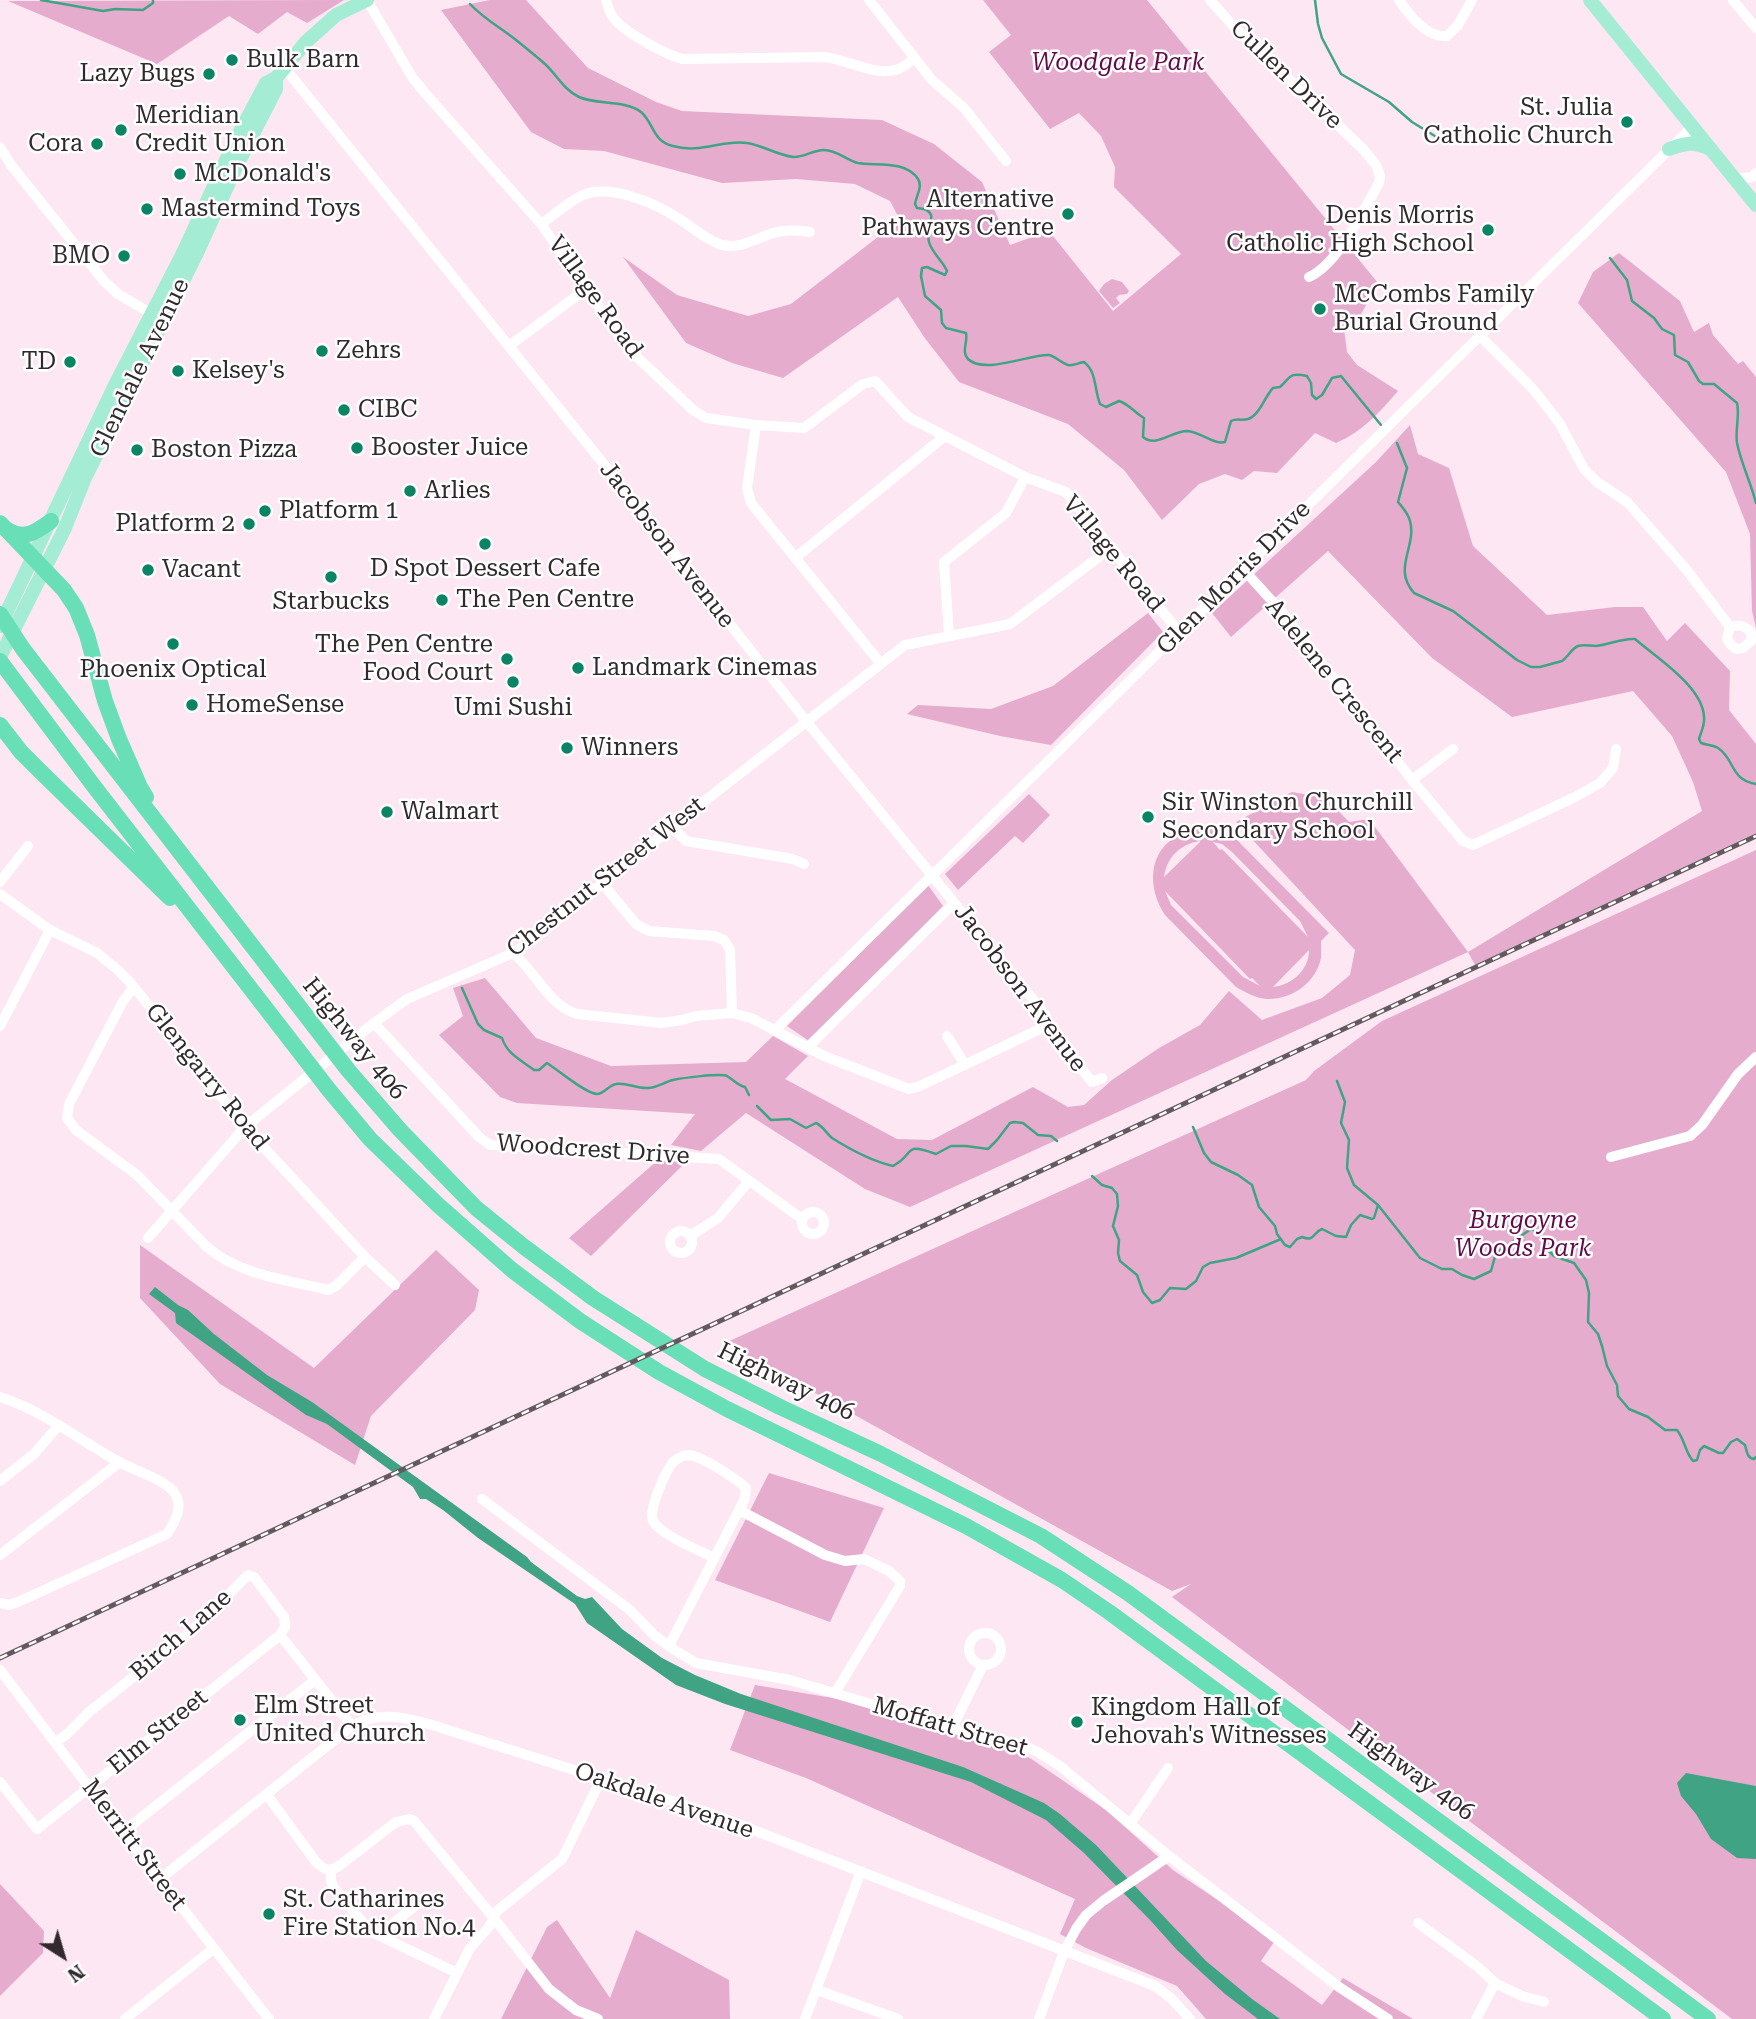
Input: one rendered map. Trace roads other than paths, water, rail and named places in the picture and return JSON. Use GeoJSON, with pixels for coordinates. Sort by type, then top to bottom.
{"type":"FeatureCollection","features":[{"type":"Feature","properties":{"kind":"highway"},"geometry":{"type":"LineString","coordinates":[[1,525],[15,535],[30,535],[51,521]]}},
{"type":"Feature","properties":{"kind":"highway"},"geometry":{"type":"LineString","coordinates":[[1,525],[64,590],[80,617],[105,701],[140,787],[220,906]]}},
{"type":"Feature","properties":{"kind":"highway","name":"Highway 406"},"geometry":{"type":"LineString","coordinates":[[0,614],[23,649],[325,1042],[400,1130],[476,1208],[593,1298],[705,1368],[780,1407],[894,1460],[1041,1536],[1128,1593],[1708,2019]]}},
{"type":"Feature","properties":{"kind":"highway","name":"Highway 406"},"geometry":{"type":"LineString","coordinates":[[0,659],[10,676],[328,1090],[370,1139],[437,1204],[512,1269],[580,1321],[659,1372],[727,1409],[966,1526],[1062,1580],[1663,2019]]}},
{"type":"Feature","properties":{"kind":"highway"},"geometry":{"type":"LineString","coordinates":[[0,725],[38,769]]}},
{"type":"Feature","properties":{"kind":"highway"},"geometry":{"type":"LineString","coordinates":[[0,738],[38,769],[203,928]]}},
{"type":"Feature","properties":{"kind":"main road","name":"Glendale Avenue"},"geometry":{"type":"LineString","coordinates":[[0,626],[38,564],[65,528],[157,318],[276,89],[280,73],[306,42],[336,15],[367,0]]}},
{"type":"Feature","properties":{"kind":"main road"},"geometry":{"type":"LineString","coordinates":[[1590,0],[1756,205]]}},
{"type":"Feature","properties":{"kind":"main road"},"geometry":{"type":"LineString","coordinates":[[1669,149],[1687,143],[1702,145],[1712,150]]}},
{"type":"Feature","properties":{"kind":"main road","name":"Glendale Avenue"},"geometry":{"type":"LineString","coordinates":[[0,659],[38,564],[51,521],[110,396],[157,318]]}},
{"type":"Feature","properties":{"kind":"street","name":"Village Road"},"geometry":{"type":"LineString","coordinates":[[367,0],[412,77],[541,224],[622,340],[693,410],[706,418],[804,428],[863,384],[876,382],[908,417],[1025,477],[1066,492],[1179,632]]}},
{"type":"Feature","properties":{"kind":"street"},"geometry":{"type":"LineString","coordinates":[[606,0],[618,23],[668,54],[682,59],[824,57],[881,72],[898,70],[914,59]]}},
{"type":"Feature","properties":{"kind":"street"},"geometry":{"type":"LineString","coordinates":[[869,0],[914,59],[932,80],[964,108],[1006,161]]}},
{"type":"Feature","properties":{"kind":"street","name":"Cullen Drive"},"geometry":{"type":"LineString","coordinates":[[1210,0],[1234,27],[1363,149],[1380,176],[1379,183],[1332,260],[1319,273],[1309,277]]}},
{"type":"Feature","properties":{"kind":"street"},"geometry":{"type":"LineString","coordinates":[[1399,0],[1415,22],[1441,37],[1447,36],[1458,25],[1472,0]]}},
{"type":"Feature","properties":{"kind":"street"},"geometry":{"type":"LineString","coordinates":[[1733,0],[1756,28]]}},
{"type":"Feature","properties":{"kind":"street","name":"Jacobson Avenue"},"geometry":{"type":"LineString","coordinates":[[280,73],[509,346],[806,721],[1045,1014],[1051,1031],[1092,1082],[1102,1078]]}},
{"type":"Feature","properties":{"kind":"street","name":"Glen Morris Drive"},"geometry":{"type":"LineString","coordinates":[[776,1029],[1692,127]]}},
{"type":"Feature","properties":{"kind":"street"},"geometry":{"type":"LineString","coordinates":[[0,147],[11,165],[111,289],[157,318]]}},
{"type":"Feature","properties":{"kind":"street"},"geometry":{"type":"LineString","coordinates":[[1736,179],[1752,177],[1756,173]]}},
{"type":"Feature","properties":{"kind":"street"},"geometry":{"type":"LineString","coordinates":[[541,224],[580,196],[593,191],[607,191],[618,192],[668,212],[719,244],[747,244],[783,231],[810,232]]}},
{"type":"Feature","properties":{"kind":"street"},"geometry":{"type":"LineString","coordinates":[[509,346],[586,289]]}},
{"type":"Feature","properties":{"kind":"street"},"geometry":{"type":"LineString","coordinates":[[1479,335],[1532,388],[1548,408],[1584,469],[1597,482],[1630,505],[1686,569],[1730,627]]}},
{"type":"Feature","properties":{"kind":"street"},"geometry":{"type":"LineString","coordinates":[[756,425],[747,488],[751,503],[881,664]]}},
{"type":"Feature","properties":{"kind":"street"},"geometry":{"type":"LineString","coordinates":[[795,558],[945,436]]}},
{"type":"Feature","properties":{"kind":"street"},"geometry":{"type":"LineString","coordinates":[[949,635],[944,562],[1006,513],[1025,477]]}},
{"type":"Feature","properties":{"kind":"street","name":"Chestnut Street West"},"geometry":{"type":"LineString","coordinates":[[148,1238],[245,1127],[407,999],[513,953],[905,645],[1010,624],[1112,547]]}},
{"type":"Feature","properties":{"kind":"street","name":"Adelene Crescent"},"geometry":{"type":"LineString","coordinates":[[1242,569],[1282,612],[1412,780],[1463,841],[1473,845],[1600,783],[1613,768],[1616,749]]}},
{"type":"Feature","properties":{"kind":"street"},"geometry":{"type":"LineString","coordinates":[[1412,780],[1453,749]]}},
{"type":"Feature","properties":{"kind":"street"},"geometry":{"type":"LineString","coordinates":[[672,827],[686,841],[793,859],[804,864]]}},
{"type":"Feature","properties":{"kind":"street"},"geometry":{"type":"LineString","coordinates":[[0,882],[28,846]]}},
{"type":"Feature","properties":{"kind":"street"},"geometry":{"type":"LineString","coordinates":[[602,883],[641,928],[649,931],[715,936],[724,940],[730,950],[732,1013]]}},
{"type":"Feature","properties":{"kind":"street","name":"Glengarry Road"},"geometry":{"type":"LineString","coordinates":[[0,894],[50,930],[97,953],[119,971],[245,1127],[365,1257],[395,1285]]}},
{"type":"Feature","properties":{"kind":"street"},"geometry":{"type":"LineString","coordinates":[[808,1047],[954,903]]}},
{"type":"Feature","properties":{"kind":"street"},"geometry":{"type":"LineString","coordinates":[[0,1026],[50,930]]}},
{"type":"Feature","properties":{"kind":"street"},"geometry":{"type":"LineString","coordinates":[[513,953],[524,962],[558,1005],[567,1011],[662,1023],[696,1016],[732,1013],[776,1029],[824,1056],[909,1089],[965,1065],[1038,1030],[1047,1023]]}},
{"type":"Feature","properties":{"kind":"street"},"geometry":{"type":"LineString","coordinates":[[134,987],[123,1001],[69,1104],[67,1118],[76,1130],[137,1175],[207,1247],[230,1263],[328,1290],[336,1286],[365,1257]]}},
{"type":"Feature","properties":{"kind":"street","name":"Woodcrest Drive"},"geometry":{"type":"LineString","coordinates":[[374,1023],[489,1145],[719,1159],[802,1219]]}},
{"type":"Feature","properties":{"kind":"street"},"geometry":{"type":"LineString","coordinates":[[947,1036],[965,1065]]}},
{"type":"Feature","properties":{"kind":"street"},"geometry":{"type":"LineString","coordinates":[[1611,1157],[1690,1136],[1702,1125],[1738,1074],[1756,1057]]}},
{"type":"Feature","properties":{"kind":"street"},"geometry":{"type":"LineString","coordinates":[[690,1236],[718,1218],[750,1181]]}},
{"type":"Feature","properties":{"kind":"street"},"geometry":{"type":"LineString","coordinates":[[0,1397],[37,1412],[120,1462],[165,1485],[176,1494],[178,1509],[175,1522],[167,1534],[18,1602],[9,1605],[0,1603]]}},
{"type":"Feature","properties":{"kind":"street"},"geometry":{"type":"LineString","coordinates":[[0,1481],[34,1454],[58,1425]]}},
{"type":"Feature","properties":{"kind":"street"},"geometry":{"type":"LineString","coordinates":[[669,1646],[745,1498],[747,1488],[729,1474],[690,1455],[679,1457],[671,1463],[652,1510],[653,1521],[671,1536],[714,1558]]}},
{"type":"Feature","properties":{"kind":"street"},"geometry":{"type":"LineString","coordinates":[[0,1555],[120,1462]]}},
{"type":"Feature","properties":{"kind":"street","name":"Moffatt Street"},"geometry":{"type":"LineString","coordinates":[[482,1499],[630,1610],[654,1635],[696,1663],[790,1680],[952,1728],[1022,1745],[1038,1752],[1060,1766],[1169,1856],[1339,1987],[1388,2019]]}},
{"type":"Feature","properties":{"kind":"street"},"geometry":{"type":"LineString","coordinates":[[739,1510],[825,1555],[845,1561],[864,1559],[889,1571],[900,1581],[900,1586],[835,1693]]}},
{"type":"Feature","properties":{"kind":"street","name":"Birch Lane"},"geometry":{"type":"LineString","coordinates":[[55,1742],[194,1629],[248,1575],[254,1577],[284,1617],[285,1627],[280,1635]]}},
{"type":"Feature","properties":{"kind":"street"},"geometry":{"type":"LineString","coordinates":[[280,1635],[352,1726]]}},
{"type":"Feature","properties":{"kind":"street","name":"Elm Street"},"geometry":{"type":"LineString","coordinates":[[0,1782],[37,1829],[280,1635]]}},
{"type":"Feature","properties":{"kind":"street"},"geometry":{"type":"LineString","coordinates":[[952,1728],[983,1665]]}},
{"type":"Feature","properties":{"kind":"street","name":"Merritt Street"},"geometry":{"type":"LineString","coordinates":[[0,1670],[269,2019]]}},
{"type":"Feature","properties":{"kind":"street"},"geometry":{"type":"LineString","coordinates":[[123,1832],[315,1680]]}},
{"type":"Feature","properties":{"kind":"street","name":"Oakdale Avenue"},"geometry":{"type":"LineString","coordinates":[[160,1879],[352,1726],[365,1720],[403,1717],[707,1812],[861,1871],[1155,1986],[1190,2019]]}},
{"type":"Feature","properties":{"kind":"street"},"geometry":{"type":"LineString","coordinates":[[1130,1824],[1168,1768]]}},
{"type":"Feature","properties":{"kind":"street"},"geometry":{"type":"LineString","coordinates":[[434,2019],[470,1948],[489,1927],[497,1911],[562,1859],[601,1779]]}},
{"type":"Feature","properties":{"kind":"street"},"geometry":{"type":"LineString","coordinates":[[267,1795],[316,1862],[325,1870],[331,1871],[339,1867],[396,1822],[409,1819],[414,1821],[549,1989],[576,2010],[598,2019]]}},
{"type":"Feature","properties":{"kind":"street"},"geometry":{"type":"LineString","coordinates":[[1039,2019],[1064,1952],[1086,1915],[1169,1856]]}},
{"type":"Feature","properties":{"kind":"street"},"geometry":{"type":"LineString","coordinates":[[331,1871],[334,1888],[370,1931],[457,1973]]}},
{"type":"Feature","properties":{"kind":"street"},"geometry":{"type":"LineString","coordinates":[[805,2019],[861,1871]]}},
{"type":"Feature","properties":{"kind":"street"},"geometry":{"type":"LineString","coordinates":[[378,1935],[415,1906]]}},
{"type":"Feature","properties":{"kind":"street"},"geometry":{"type":"LineString","coordinates":[[1418,1923],[1478,1967],[1495,1983],[1522,1996],[1544,2002]]}},
{"type":"Feature","properties":{"kind":"street"},"geometry":{"type":"LineString","coordinates":[[125,2019],[214,1949]]}},
{"type":"Feature","properties":{"kind":"street"},"geometry":{"type":"LineString","coordinates":[[1476,2019],[1495,1983]]}},
{"type":"Feature","properties":{"kind":"street"},"geometry":{"type":"LineString","coordinates":[[817,1990],[898,2019]]}},
{"type":"Feature","properties":{"kind":"waterway"},"geometry":{"type":"LineString","coordinates":[[41,0],[103,11],[143,10],[153,3],[153,0]]}},
{"type":"Feature","properties":{"kind":"waterway"},"geometry":{"type":"LineString","coordinates":[[1315,0],[1322,38],[1341,74],[1389,102],[1412,122],[1448,144]]}},
{"type":"Feature","properties":{"kind":"waterway"},"geometry":{"type":"LineString","coordinates":[[470,4],[542,61],[574,94],[586,99],[635,108],[645,116],[657,136],[666,144],[702,148],[738,142],[793,157],[829,150],[858,163],[898,166],[913,173],[920,185],[915,204],[917,208],[930,213],[929,242],[947,271],[945,275],[927,267],[922,268],[925,296],[941,310],[942,323],[946,328],[966,333],[965,353],[968,359],[975,363],[996,365],[1049,355],[1068,365],[1084,362],[1093,376],[1100,404],[1106,407],[1119,401],[1126,404],[1144,418],[1143,437],[1153,441],[1187,431],[1216,442],[1225,442],[1231,421],[1252,417],[1273,388],[1280,387],[1291,376],[1297,375],[1307,376],[1312,395],[1316,399],[1322,395],[1332,378],[1341,376],[1381,425]]}},
{"type":"Feature","properties":{"kind":"waterway"},"geometry":{"type":"LineString","coordinates":[[1610,258],[1627,280],[1632,301],[1654,318],[1662,329],[1674,335],[1675,355],[1688,362],[1699,381],[1703,384],[1714,384],[1737,403],[1737,443],[1756,503]]}},
{"type":"Feature","properties":{"kind":"waterway"},"geometry":{"type":"LineString","coordinates":[[1397,443],[1407,468],[1398,502],[1410,521],[1405,575],[1414,593],[1453,611],[1517,660],[1531,667],[1562,661],[1580,645],[1596,646],[1635,639],[1688,684],[1696,695],[1704,717],[1699,739],[1701,743],[1718,748],[1741,778],[1756,784]]}},
{"type":"Feature","properties":{"kind":"waterway"},"geometry":{"type":"LineString","coordinates":[[462,988],[478,1024],[484,1030],[502,1038],[515,1056],[534,1070],[539,1070],[547,1063],[592,1093],[600,1094],[616,1084],[651,1088],[673,1080],[717,1075],[727,1076],[745,1087],[749,1095]]}},
{"type":"Feature","properties":{"kind":"waterway"},"geometry":{"type":"LineString","coordinates":[[1337,1081],[1345,1102],[1341,1123],[1349,1140],[1347,1168],[1354,1185],[1378,1205],[1420,1258],[1442,1269],[1452,1269],[1474,1279],[1491,1271],[1496,1253],[1531,1229],[1535,1231]]}},
{"type":"Feature","properties":{"kind":"waterway"},"geometry":{"type":"LineString","coordinates":[[757,1106],[771,1120],[790,1119],[806,1128],[816,1123],[846,1147],[893,1166],[913,1149],[936,1154],[951,1146],[988,1149],[1010,1123],[1014,1122],[1023,1123],[1038,1135],[1051,1136],[1057,1141]]}},
{"type":"Feature","properties":{"kind":"waterway"},"geometry":{"type":"LineString","coordinates":[[1193,1127],[1204,1153],[1211,1162],[1252,1185],[1259,1207],[1275,1226],[1285,1245],[1290,1247],[1302,1237],[1311,1238],[1322,1229],[1336,1236],[1346,1237],[1351,1225],[1360,1215],[1374,1218],[1378,1205]]}},
{"type":"Feature","properties":{"kind":"waterway"},"geometry":{"type":"LineString","coordinates":[[1092,1176],[1117,1194],[1118,1206],[1113,1226],[1119,1240],[1120,1261],[1137,1275],[1143,1292],[1152,1303],[1160,1300],[1170,1288],[1186,1289],[1196,1281],[1203,1267],[1210,1263],[1236,1258],[1281,1239]]}},
{"type":"Feature","properties":{"kind":"waterway"},"geometry":{"type":"LineString","coordinates":[[1547,1249],[1554,1256],[1574,1263],[1586,1280],[1589,1293],[1588,1322],[1598,1334],[1607,1366],[1617,1385],[1618,1396],[1629,1409],[1648,1417],[1665,1430],[1677,1430],[1693,1461],[1697,1460],[1704,1446],[1723,1453],[1731,1442],[1737,1439],[1745,1445],[1750,1457],[1756,1457]]}},
{"type":"Feature","properties":{"kind":"railway"},"geometry":{"type":"LineString","coordinates":[[0,1658],[1756,836]]}},
{"type":"Feature","properties":{"kind":"place","name":"Bulk Barn"},"geometry":{"type":"Point","coordinates":[232,60]}},
{"type":"Feature","properties":{"kind":"place","name":"Lazy Bugs"},"geometry":{"type":"Point","coordinates":[209,74]}},
{"type":"Feature","properties":{"kind":"place","name":"St. Julia Catholic Church"},"geometry":{"type":"Point","coordinates":[1627,122]}},
{"type":"Feature","properties":{"kind":"place","name":"Meridian Credit Union"},"geometry":{"type":"Point","coordinates":[121,130]}},
{"type":"Feature","properties":{"kind":"place","name":"Cora"},"geometry":{"type":"Point","coordinates":[97,144]}},
{"type":"Feature","properties":{"kind":"place","name":"McDonald's"},"geometry":{"type":"Point","coordinates":[180,174]}},
{"type":"Feature","properties":{"kind":"place","name":"Mastermind Toys"},"geometry":{"type":"Point","coordinates":[147,209]}},
{"type":"Feature","properties":{"kind":"place","name":"Alternative Pathways Centre"},"geometry":{"type":"Point","coordinates":[1068,214]}},
{"type":"Feature","properties":{"kind":"place","name":"Denis Morris Catholic High School"},"geometry":{"type":"Point","coordinates":[1488,230]}},
{"type":"Feature","properties":{"kind":"place","name":"BMO"},"geometry":{"type":"Point","coordinates":[124,256]}},
{"type":"Feature","properties":{"kind":"place","name":"McCombs Family Burial Ground"},"geometry":{"type":"Point","coordinates":[1320,309]}},
{"type":"Feature","properties":{"kind":"place","name":"Zehrs"},"geometry":{"type":"Point","coordinates":[322,351]}},
{"type":"Feature","properties":{"kind":"place","name":"TD"},"geometry":{"type":"Point","coordinates":[70,362]}},
{"type":"Feature","properties":{"kind":"place","name":"Kelsey's"},"geometry":{"type":"Point","coordinates":[178,371]}},
{"type":"Feature","properties":{"kind":"place","name":"CIBC"},"geometry":{"type":"Point","coordinates":[344,410]}},
{"type":"Feature","properties":{"kind":"place","name":"Booster Juice"},"geometry":{"type":"Point","coordinates":[357,448]}},
{"type":"Feature","properties":{"kind":"place","name":"Boston Pizza"},"geometry":{"type":"Point","coordinates":[137,450]}},
{"type":"Feature","properties":{"kind":"place","name":"Arlies"},"geometry":{"type":"Point","coordinates":[410,491]}},
{"type":"Feature","properties":{"kind":"place","name":"Platform 1"},"geometry":{"type":"Point","coordinates":[265,511]}},
{"type":"Feature","properties":{"kind":"place","name":"Platform 2"},"geometry":{"type":"Point","coordinates":[249,524]}},
{"type":"Feature","properties":{"kind":"place","name":"D Spot Dessert Cafe"},"geometry":{"type":"Point","coordinates":[485,544]}},
{"type":"Feature","properties":{"kind":"place","name":"Vacant"},"geometry":{"type":"Point","coordinates":[148,570]}},
{"type":"Feature","properties":{"kind":"place","name":"Starbucks"},"geometry":{"type":"Point","coordinates":[331,577]}},
{"type":"Feature","properties":{"kind":"place","name":"The Pen Centre"},"geometry":{"type":"Point","coordinates":[442,600]}},
{"type":"Feature","properties":{"kind":"place","name":"Phoenix Optical"},"geometry":{"type":"Point","coordinates":[173,644]}},
{"type":"Feature","properties":{"kind":"place","name":"The Pen Centre Food Court"},"geometry":{"type":"Point","coordinates":[507,659]}},
{"type":"Feature","properties":{"kind":"place","name":"Landmark Cinemas"},"geometry":{"type":"Point","coordinates":[578,668]}},
{"type":"Feature","properties":{"kind":"place","name":"Umi Sushi"},"geometry":{"type":"Point","coordinates":[513,682]}},
{"type":"Feature","properties":{"kind":"place","name":"HomeSense"},"geometry":{"type":"Point","coordinates":[192,705]}},
{"type":"Feature","properties":{"kind":"place","name":"Winners"},"geometry":{"type":"Point","coordinates":[567,748]}},
{"type":"Feature","properties":{"kind":"place","name":"Walmart"},"geometry":{"type":"Point","coordinates":[387,812]}},
{"type":"Feature","properties":{"kind":"place","name":"Sir Winston Churchill Secondary School"},"geometry":{"type":"Point","coordinates":[1148,817]}},
{"type":"Feature","properties":{"kind":"place","name":"Elm Street United Church"},"geometry":{"type":"Point","coordinates":[240,1720]}},
{"type":"Feature","properties":{"kind":"place","name":"Kingdom Hall of Jehovah's Witnesses"},"geometry":{"type":"Point","coordinates":[1077,1722]}},
{"type":"Feature","properties":{"kind":"place","name":"St. Catharines Fire Station No.4"},"geometry":{"type":"Point","coordinates":[269,1914]}},
{"type":"Feature","properties":{"kind":"park label","name":"Woodgale Park"},"geometry":{"type":"Point","coordinates":[1118,63]}},
{"type":"Feature","properties":{"kind":"park label","name":"Burgoyne Woods Park"},"geometry":{"type":"Point","coordinates":[1523,1235]}}]}
